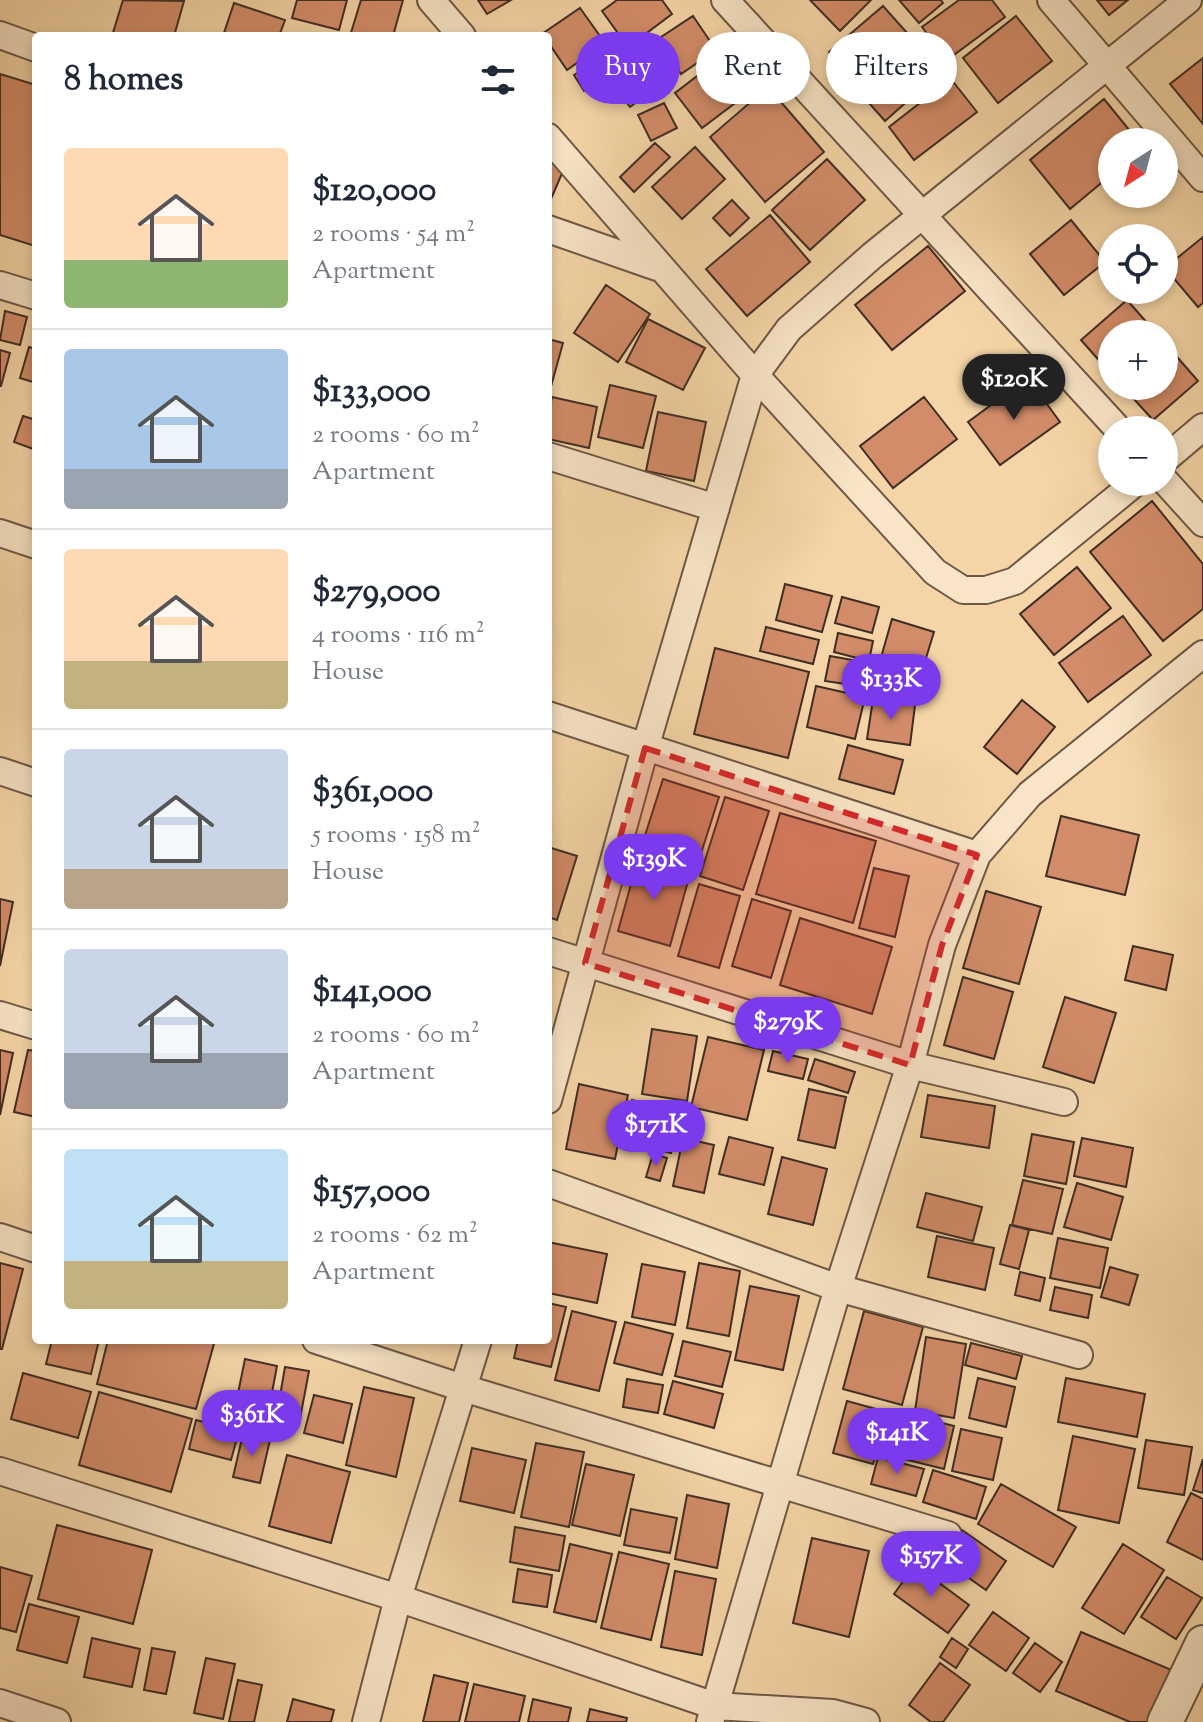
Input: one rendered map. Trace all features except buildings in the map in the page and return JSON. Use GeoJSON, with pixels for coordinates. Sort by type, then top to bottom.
{"type":"FeatureCollection","features":[{"type":"Feature","properties":{"kind":"street"},"geometry":{"type":"LineString","coordinates":[[431,0],[459,32]]}},
{"type":"Feature","properties":{"kind":"street"},"geometry":{"type":"LineString","coordinates":[[725,0],[1106,416]]}},
{"type":"Feature","properties":{"kind":"street"},"geometry":{"type":"LineString","coordinates":[[1051,0],[1203,178]]}},
{"type":"Feature","properties":{"kind":"street"},"geometry":{"type":"LineString","coordinates":[[552,1085],[645,748],[755,375],[789,329],[921,214],[1188,0]]}},
{"type":"Feature","properties":{"kind":"street"},"geometry":{"type":"LineString","coordinates":[[0,35],[32,47]]}},
{"type":"Feature","properties":{"kind":"street"},"geometry":{"type":"LineString","coordinates":[[552,142],[755,375],[935,572],[963,590],[986,590],[1015,581],[1119,496]]}},
{"type":"Feature","properties":{"kind":"street"},"geometry":{"type":"LineString","coordinates":[[552,230],[660,268]]}},
{"type":"Feature","properties":{"kind":"street"},"geometry":{"type":"LineString","coordinates":[[0,285],[32,295]]}},
{"type":"Feature","properties":{"kind":"street"},"geometry":{"type":"LineString","coordinates":[[1178,448],[1203,427]]}},
{"type":"Feature","properties":{"kind":"street"},"geometry":{"type":"LineString","coordinates":[[552,457],[716,508]]}},
{"type":"Feature","properties":{"kind":"street"},"geometry":{"type":"LineString","coordinates":[[1178,495],[1203,523]]}},
{"type":"Feature","properties":{"kind":"street"},"geometry":{"type":"LineString","coordinates":[[0,533],[32,544]]}},
{"type":"Feature","properties":{"kind":"street"},"geometry":{"type":"LineString","coordinates":[[712,1714],[782,1486],[838,1288],[910,1065],[942,945],[977,855],[1030,794],[1203,654]]}},
{"type":"Feature","properties":{"kind":"street"},"geometry":{"type":"LineString","coordinates":[[552,716],[977,855]]}},
{"type":"Feature","properties":{"kind":"street"},"geometry":{"type":"LineString","coordinates":[[0,771],[32,782]]}},
{"type":"Feature","properties":{"kind":"street"},"geometry":{"type":"LineString","coordinates":[[552,952],[910,1065],[1064,1102]]}},
{"type":"Feature","properties":{"kind":"street"},"geometry":{"type":"LineString","coordinates":[[0,1015],[32,1025]]}},
{"type":"Feature","properties":{"kind":"street"},"geometry":{"type":"LineString","coordinates":[[552,1184],[838,1288],[1079,1355]]}},
{"type":"Feature","properties":{"kind":"street"},"geometry":{"type":"LineString","coordinates":[[0,1237],[32,1248]]}},
{"type":"Feature","properties":{"kind":"street"},"geometry":{"type":"LineString","coordinates":[[328,1344],[948,1535]]}},
{"type":"Feature","properties":{"kind":"street"},"geometry":{"type":"LineString","coordinates":[[366,1722],[398,1598],[477,1344]]}},
{"type":"Feature","properties":{"kind":"street"},"geometry":{"type":"LineString","coordinates":[[0,1471],[398,1598],[712,1714],[833,1713],[866,1722]]}},
{"type":"Feature","properties":{"kind":"street"},"geometry":{"type":"LineString","coordinates":[[1165,1722],[1203,1643]]}},
{"type":"Feature","properties":{"kind":"street"},"geometry":{"type":"LineString","coordinates":[[0,1703],[57,1722]]}},
{"type":"Feature","properties":{"kind":"highlighted area"},"geometry":{"type":"Polygon","coordinates":[[[645,748],[977,855],[942,945],[910,1065],[585,963],[645,748]]]}}]}
